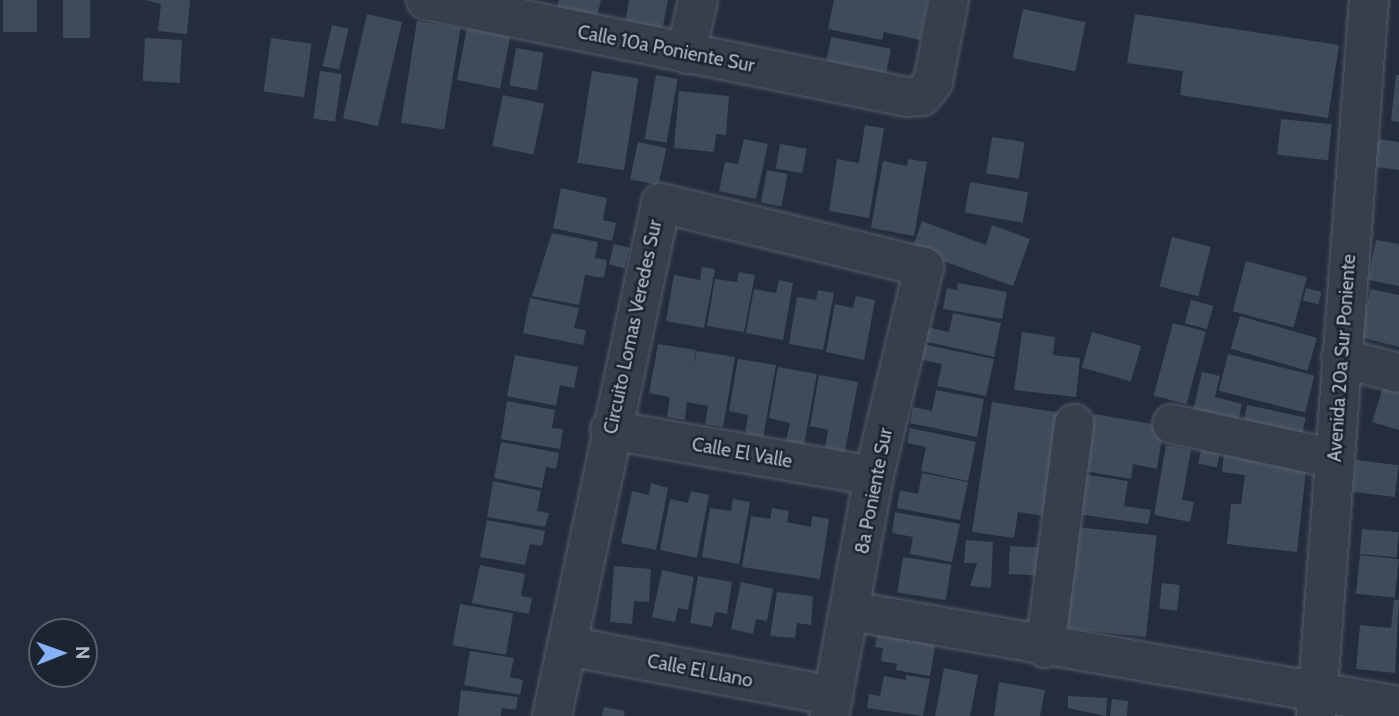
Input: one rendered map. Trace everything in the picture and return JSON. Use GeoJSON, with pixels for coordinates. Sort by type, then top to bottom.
{"type":"FeatureCollection","features":[{"type":"Feature","properties":{"kind":"street","name":"Calle 10a Poniente Sur"},"geometry":{"type":"LineString","coordinates":[[426,0],[907,97],[922,96],[933,82],[949,0]]}},
{"type":"Feature","properties":{"kind":"street"},"geometry":{"type":"LineString","coordinates":[[685,54],[698,0]]}},
{"type":"Feature","properties":{"kind":"street","name":"Avenida 20a Sur Poniente"},"geometry":{"type":"LineString","coordinates":[[1317,703],[1369,0]]}},
{"type":"Feature","properties":{"kind":"street","name":"Circuito Lomas Veredes Sur"},"geometry":{"type":"LineString","coordinates":[[552,716],[610,430],[661,203],[924,267]]}},
{"type":"Feature","properties":{"kind":"street","name":"8a Poniente Sur"},"geometry":{"type":"LineString","coordinates":[[831,706],[851,611],[874,476],[924,267]]}},
{"type":"Feature","properties":{"kind":"street"},"geometry":{"type":"LineString","coordinates":[[1341,358],[1399,373]]}},
{"type":"Feature","properties":{"kind":"street"},"geometry":{"type":"LineString","coordinates":[[1045,648],[1074,424]]}},
{"type":"Feature","properties":{"kind":"street"},"geometry":{"type":"LineString","coordinates":[[1172,424],[1335,459]]}},
{"type":"Feature","properties":{"kind":"street","name":"Calle El Valle"},"geometry":{"type":"LineString","coordinates":[[610,430],[874,476]]}},
{"type":"Feature","properties":{"kind":"street"},"geometry":{"type":"LineString","coordinates":[[851,611],[1317,703],[1399,706]]}},
{"type":"Feature","properties":{"kind":"street","name":"Calle El Llano"},"geometry":{"type":"LineString","coordinates":[[567,646],[831,706]]}},
{"type":"Feature","properties":{"kind":"building"},"geometry":{"type":"Polygon","coordinates":[[[3,0],[37,0],[37,32],[3,32],[3,0]]]}},
{"type":"Feature","properties":{"kind":"building"},"geometry":{"type":"Polygon","coordinates":[[[63,0],[90,0],[90,38],[63,38],[63,0]]]}},
{"type":"Feature","properties":{"kind":"building"},"geometry":{"type":"Polygon","coordinates":[[[145,0],[190,0],[187,34],[158,31],[161,4],[145,0]]]}},
{"type":"Feature","properties":{"kind":"building"},"geometry":{"type":"Polygon","coordinates":[[[559,0],[601,0],[595,27],[554,18],[559,0]]]}},
{"type":"Feature","properties":{"kind":"building"},"geometry":{"type":"Polygon","coordinates":[[[629,0],[668,0],[661,36],[624,29],[629,0]]]}},
{"type":"Feature","properties":{"kind":"building"},"geometry":{"type":"Polygon","coordinates":[[[834,0],[928,0],[920,40],[884,32],[882,40],[828,29],[834,0]]]}},
{"type":"Feature","properties":{"kind":"building"},"geometry":{"type":"Polygon","coordinates":[[[1023,9],[1086,22],[1075,71],[1013,58],[1023,9]]]}},
{"type":"Feature","properties":{"kind":"building"},"geometry":{"type":"Polygon","coordinates":[[[367,14],[402,22],[378,126],[343,118],[367,14]]]}},
{"type":"Feature","properties":{"kind":"building"},"geometry":{"type":"Polygon","coordinates":[[[1135,14],[1339,45],[1328,118],[1180,95],[1183,71],[1127,63],[1135,14]]]}},
{"type":"Feature","properties":{"kind":"building"},"geometry":{"type":"Polygon","coordinates":[[[417,21],[460,28],[444,130],[401,123],[417,21]]]}},
{"type":"Feature","properties":{"kind":"building"},"geometry":{"type":"Polygon","coordinates":[[[332,25],[349,29],[339,70],[323,66],[332,25]]]}},
{"type":"Feature","properties":{"kind":"building"},"geometry":{"type":"Polygon","coordinates":[[[467,28],[510,36],[500,88],[457,80],[467,28]]]}},
{"type":"Feature","properties":{"kind":"building"},"geometry":{"type":"Polygon","coordinates":[[[831,37],[891,49],[886,75],[826,64],[831,37]]]}},
{"type":"Feature","properties":{"kind":"building"},"geometry":{"type":"Polygon","coordinates":[[[145,38],[182,40],[180,83],[143,81],[145,38]]]}},
{"type":"Feature","properties":{"kind":"building"},"geometry":{"type":"Polygon","coordinates":[[[271,38],[312,44],[304,97],[263,91],[271,38]]]}},
{"type":"Feature","properties":{"kind":"building"},"geometry":{"type":"Polygon","coordinates":[[[516,48],[544,53],[537,90],[509,85],[516,48]]]}},
{"type":"Feature","properties":{"kind":"building"},"geometry":{"type":"Polygon","coordinates":[[[320,71],[342,74],[335,122],[313,119],[320,71]]]}},
{"type":"Feature","properties":{"kind":"building"},"geometry":{"type":"Polygon","coordinates":[[[592,71],[638,78],[624,170],[577,163],[592,71]]]}},
{"type":"Feature","properties":{"kind":"building"},"geometry":{"type":"Polygon","coordinates":[[[656,75],[678,79],[666,143],[645,139],[656,75]]]}},
{"type":"Feature","properties":{"kind":"building"},"geometry":{"type":"Polygon","coordinates":[[[1396,75],[1399,75],[1399,122],[1391,121],[1396,75]]]}},
{"type":"Feature","properties":{"kind":"building"},"geometry":{"type":"Polygon","coordinates":[[[679,91],[729,96],[726,135],[716,134],[714,152],[674,148],[679,91]]]}},
{"type":"Feature","properties":{"kind":"building"},"geometry":{"type":"Polygon","coordinates":[[[503,95],[544,104],[533,155],[492,146],[503,95]]]}},
{"type":"Feature","properties":{"kind":"building"},"geometry":{"type":"Polygon","coordinates":[[[1281,119],[1332,124],[1328,160],[1277,155],[1281,119]]]}},
{"type":"Feature","properties":{"kind":"building"},"geometry":{"type":"Polygon","coordinates":[[[865,125],[884,128],[869,218],[829,211],[837,159],[859,163],[865,125]]]}},
{"type":"Feature","properties":{"kind":"building"},"geometry":{"type":"Polygon","coordinates":[[[992,137],[1025,142],[1019,179],[986,174],[992,137]]]}},
{"type":"Feature","properties":{"kind":"building"},"geometry":{"type":"Polygon","coordinates":[[[744,139],[768,144],[756,199],[719,191],[725,162],[738,164],[744,139]]]}},
{"type":"Feature","properties":{"kind":"building"},"geometry":{"type":"Polygon","coordinates":[[[1378,139],[1399,142],[1399,170],[1375,167],[1378,139]]]}},
{"type":"Feature","properties":{"kind":"building"},"geometry":{"type":"Polygon","coordinates":[[[638,142],[666,148],[658,185],[630,179],[638,142]]]}},
{"type":"Feature","properties":{"kind":"building"},"geometry":{"type":"Polygon","coordinates":[[[780,144],[807,149],[802,173],[776,169],[780,144]]]}},
{"type":"Feature","properties":{"kind":"building"},"geometry":{"type":"Polygon","coordinates":[[[908,159],[927,162],[914,236],[871,228],[883,161],[907,166],[908,159]]]}},
{"type":"Feature","properties":{"kind":"building"},"geometry":{"type":"Polygon","coordinates":[[[767,170],[788,174],[781,206],[761,202],[767,170]]]}},
{"type":"Feature","properties":{"kind":"building"},"geometry":{"type":"Polygon","coordinates":[[[970,182],[1028,192],[1023,223],[965,213],[970,182]]]}},
{"type":"Feature","properties":{"kind":"building"},"geometry":{"type":"Polygon","coordinates":[[[561,188],[607,198],[603,220],[616,223],[612,241],[553,228],[561,188]]]}},
{"type":"Feature","properties":{"kind":"building"},"geometry":{"type":"Polygon","coordinates":[[[922,221],[986,245],[992,225],[1030,239],[1013,286],[912,250],[922,221]]]}},
{"type":"Feature","properties":{"kind":"building"},"geometry":{"type":"Polygon","coordinates":[[[552,233],[598,242],[595,258],[607,260],[604,278],[585,275],[579,305],[532,296],[552,233]]]}},
{"type":"Feature","properties":{"kind":"building"},"geometry":{"type":"Polygon","coordinates":[[[1172,237],[1211,247],[1198,296],[1160,286],[1172,237]]]}},
{"type":"Feature","properties":{"kind":"building"},"geometry":{"type":"Polygon","coordinates":[[[1376,240],[1399,244],[1399,286],[1368,280],[1376,240]]]}},
{"type":"Feature","properties":{"kind":"building"},"geometry":{"type":"Polygon","coordinates":[[[614,244],[630,248],[624,268],[609,264],[614,244]]]}},
{"type":"Feature","properties":{"kind":"building"},"geometry":{"type":"Polygon","coordinates":[[[1246,261],[1307,277],[1293,328],[1233,311],[1246,261]]]}},
{"type":"Feature","properties":{"kind":"building"},"geometry":{"type":"Polygon","coordinates":[[[702,267],[715,269],[704,328],[666,321],[674,275],[700,280],[702,267]]]}},
{"type":"Feature","properties":{"kind":"building"},"geometry":{"type":"Polygon","coordinates":[[[739,272],[755,275],[744,332],[707,326],[715,279],[737,282],[739,272]]]}},
{"type":"Feature","properties":{"kind":"building"},"geometry":{"type":"Polygon","coordinates":[[[779,280],[793,283],[783,340],[746,333],[754,289],[776,293],[779,280]]]}},
{"type":"Feature","properties":{"kind":"building"},"geometry":{"type":"Polygon","coordinates":[[[958,283],[1007,292],[1002,319],[943,309],[947,288],[957,290],[958,283]]]}},
{"type":"Feature","properties":{"kind":"building"},"geometry":{"type":"Polygon","coordinates":[[[1306,288],[1322,292],[1318,304],[1303,301],[1306,288]]]}},
{"type":"Feature","properties":{"kind":"building"},"geometry":{"type":"Polygon","coordinates":[[[1371,289],[1399,295],[1399,347],[1359,337],[1371,289]]]}},
{"type":"Feature","properties":{"kind":"building"},"geometry":{"type":"Polygon","coordinates":[[[818,290],[834,293],[823,350],[789,344],[797,297],[816,300],[818,290]]]}},
{"type":"Feature","properties":{"kind":"building"},"geometry":{"type":"Polygon","coordinates":[[[856,296],[875,300],[864,360],[826,352],[835,304],[853,308],[856,296]]]}},
{"type":"Feature","properties":{"kind":"building"},"geometry":{"type":"Polygon","coordinates":[[[530,298],[579,308],[574,328],[586,330],[583,345],[523,333],[530,298]]]}},
{"type":"Feature","properties":{"kind":"building"},"geometry":{"type":"Polygon","coordinates":[[[1191,300],[1213,306],[1207,329],[1185,323],[1191,300]]]}},
{"type":"Feature","properties":{"kind":"building"},"geometry":{"type":"Polygon","coordinates":[[[953,313],[1001,323],[994,357],[924,341],[927,327],[949,332],[953,313]]]}},
{"type":"Feature","properties":{"kind":"building"},"geometry":{"type":"Polygon","coordinates":[[[1240,316],[1317,338],[1308,371],[1231,349],[1240,316]]]}},
{"type":"Feature","properties":{"kind":"building"},"geometry":{"type":"Polygon","coordinates":[[[1173,323],[1206,332],[1186,404],[1154,395],[1173,323]]]}},
{"type":"Feature","properties":{"kind":"building"},"geometry":{"type":"Polygon","coordinates":[[[1022,332],[1055,337],[1053,355],[1080,358],[1076,397],[1014,390],[1022,332]]]}},
{"type":"Feature","properties":{"kind":"building"},"geometry":{"type":"Polygon","coordinates":[[[1092,332],[1141,346],[1131,382],[1082,368],[1092,332]]]}},
{"type":"Feature","properties":{"kind":"building"},"geometry":{"type":"Polygon","coordinates":[[[658,344],[696,350],[693,366],[697,351],[735,357],[723,427],[705,424],[708,406],[687,402],[685,420],[667,417],[670,397],[649,393],[658,344]]]}},
{"type":"Feature","properties":{"kind":"building"},"geometry":{"type":"Polygon","coordinates":[[[922,344],[994,359],[986,396],[937,386],[942,364],[919,359],[922,344]]]}},
{"type":"Feature","properties":{"kind":"building"},"geometry":{"type":"Polygon","coordinates":[[[1228,354],[1314,376],[1305,412],[1219,391],[1228,354]]]}},
{"type":"Feature","properties":{"kind":"building"},"geometry":{"type":"Polygon","coordinates":[[[515,355],[578,367],[574,388],[560,385],[556,406],[507,396],[515,355]]]}},
{"type":"Feature","properties":{"kind":"building"},"geometry":{"type":"Polygon","coordinates":[[[738,359],[776,365],[763,438],[745,434],[748,415],[729,411],[738,359]]]}},
{"type":"Feature","properties":{"kind":"building"},"geometry":{"type":"Polygon","coordinates":[[[778,367],[817,374],[803,450],[785,446],[790,423],[769,418],[778,367]]]}},
{"type":"Feature","properties":{"kind":"building"},"geometry":{"type":"Polygon","coordinates":[[[1202,372],[1220,376],[1215,397],[1242,404],[1236,431],[1191,420],[1202,372]]]}},
{"type":"Feature","properties":{"kind":"building"},"geometry":{"type":"Polygon","coordinates":[[[819,375],[858,382],[844,457],[824,454],[828,430],[810,426],[819,375]]]}},
{"type":"Feature","properties":{"kind":"building"},"geometry":{"type":"Polygon","coordinates":[[[1385,381],[1399,386],[1399,430],[1372,422],[1385,381]]]}},
{"type":"Feature","properties":{"kind":"building"},"geometry":{"type":"Polygon","coordinates":[[[936,390],[984,399],[977,437],[910,423],[913,407],[932,411],[936,390]]]}},
{"type":"Feature","properties":{"kind":"building"},"geometry":{"type":"Polygon","coordinates":[[[507,401],[555,410],[552,428],[563,429],[560,449],[501,439],[507,401]]]}},
{"type":"Feature","properties":{"kind":"building"},"geometry":{"type":"Polygon","coordinates":[[[992,402],[1073,415],[1057,518],[1018,512],[1014,538],[972,532],[992,402]]]}},
{"type":"Feature","properties":{"kind":"building"},"geometry":{"type":"Polygon","coordinates":[[[1247,405],[1306,417],[1300,445],[1241,432],[1247,405]]]}},
{"type":"Feature","properties":{"kind":"building"},"geometry":{"type":"Polygon","coordinates":[[[1094,414],[1164,426],[1157,469],[1133,464],[1131,479],[1084,471],[1094,414]]]}},
{"type":"Feature","properties":{"kind":"building"},"geometry":{"type":"Polygon","coordinates":[[[910,428],[976,442],[968,481],[921,471],[926,447],[907,443],[910,428]]]}},
{"type":"Feature","properties":{"kind":"building"},"geometry":{"type":"Polygon","coordinates":[[[501,442],[559,453],[556,469],[546,467],[542,488],[494,478],[501,442]]]}},
{"type":"Feature","properties":{"kind":"building"},"geometry":{"type":"Polygon","coordinates":[[[1166,445],[1191,450],[1182,500],[1194,502],[1190,522],[1154,515],[1166,445]]]}},
{"type":"Feature","properties":{"kind":"building"},"geometry":{"type":"Polygon","coordinates":[[[1202,446],[1221,450],[1217,468],[1198,464],[1202,446]]]}},
{"type":"Feature","properties":{"kind":"building"},"geometry":{"type":"Polygon","coordinates":[[[1224,452],[1307,461],[1297,552],[1227,544],[1231,504],[1241,504],[1245,475],[1222,472],[1224,452]]]}},
{"type":"Feature","properties":{"kind":"building"},"geometry":{"type":"Polygon","coordinates":[[[1356,460],[1399,465],[1395,497],[1352,492],[1356,460]]]}},
{"type":"Feature","properties":{"kind":"building"},"geometry":{"type":"Polygon","coordinates":[[[922,473],[968,482],[960,520],[897,508],[900,490],[918,494],[922,473]]]}},
{"type":"Feature","properties":{"kind":"building"},"geometry":{"type":"Polygon","coordinates":[[[1075,473],[1128,481],[1124,506],[1151,510],[1148,524],[1069,513],[1075,473]]]}},
{"type":"Feature","properties":{"kind":"building"},"geometry":{"type":"Polygon","coordinates":[[[493,481],[541,491],[537,511],[549,513],[545,527],[487,517],[493,481]]]}},
{"type":"Feature","properties":{"kind":"building"},"geometry":{"type":"Polygon","coordinates":[[[651,483],[668,488],[656,550],[621,543],[632,491],[649,495],[651,483]]]}},
{"type":"Feature","properties":{"kind":"building"},"geometry":{"type":"Polygon","coordinates":[[[691,491],[709,495],[697,558],[660,550],[670,499],[688,503],[691,491]]]}},
{"type":"Feature","properties":{"kind":"building"},"geometry":{"type":"Polygon","coordinates":[[[733,499],[750,502],[739,564],[702,557],[710,508],[731,511],[733,499]]]}},
{"type":"Feature","properties":{"kind":"building"},"geometry":{"type":"Polygon","coordinates":[[[772,508],[789,511],[787,522],[811,527],[812,516],[829,519],[820,579],[742,567],[751,516],[770,519],[772,508]]]}},
{"type":"Feature","properties":{"kind":"building"},"geometry":{"type":"Polygon","coordinates":[[[895,512],[960,524],[952,562],[910,554],[913,537],[892,533],[895,512]]]}},
{"type":"Feature","properties":{"kind":"building"},"geometry":{"type":"Polygon","coordinates":[[[487,520],[545,531],[542,546],[530,544],[525,565],[480,557],[487,520]]]}},
{"type":"Feature","properties":{"kind":"building"},"geometry":{"type":"Polygon","coordinates":[[[1076,527],[1157,535],[1146,637],[1065,628],[1076,527]]]}},
{"type":"Feature","properties":{"kind":"building"},"geometry":{"type":"Polygon","coordinates":[[[1362,529],[1399,532],[1397,557],[1360,554],[1362,529]]]}},
{"type":"Feature","properties":{"kind":"building"},"geometry":{"type":"Polygon","coordinates":[[[966,540],[993,542],[991,588],[970,586],[977,563],[964,563],[966,540]]]}},
{"type":"Feature","properties":{"kind":"building"},"geometry":{"type":"Polygon","coordinates":[[[1010,546],[1049,548],[1047,576],[1009,574],[1010,546]]]}},
{"type":"Feature","properties":{"kind":"building"},"geometry":{"type":"Polygon","coordinates":[[[1360,555],[1399,559],[1395,598],[1356,594],[1360,555]]]}},
{"type":"Feature","properties":{"kind":"building"},"geometry":{"type":"Polygon","coordinates":[[[903,557],[951,565],[946,600],[897,593],[903,557]]]}},
{"type":"Feature","properties":{"kind":"building"},"geometry":{"type":"Polygon","coordinates":[[[480,565],[525,574],[521,596],[532,598],[529,614],[472,603],[480,565]]]}},
{"type":"Feature","properties":{"kind":"building"},"geometry":{"type":"Polygon","coordinates":[[[614,566],[651,569],[649,602],[634,601],[632,624],[610,622],[614,566]]]}},
{"type":"Feature","properties":{"kind":"building"},"geometry":{"type":"Polygon","coordinates":[[[662,570],[694,577],[688,610],[678,608],[675,622],[652,617],[662,570]]]}},
{"type":"Feature","properties":{"kind":"building"},"geometry":{"type":"Polygon","coordinates":[[[698,576],[732,582],[727,614],[715,612],[712,627],[690,623],[698,576]]]}},
{"type":"Feature","properties":{"kind":"building"},"geometry":{"type":"Polygon","coordinates":[[[741,582],[773,589],[767,621],[756,619],[753,634],[731,629],[741,582]]]}},
{"type":"Feature","properties":{"kind":"building"},"geometry":{"type":"Polygon","coordinates":[[[1162,583],[1180,585],[1177,611],[1159,609],[1162,583]]]}},
{"type":"Feature","properties":{"kind":"building"},"geometry":{"type":"Polygon","coordinates":[[[777,592],[813,596],[811,625],[797,623],[795,638],[770,636],[777,592]]]}},
{"type":"Feature","properties":{"kind":"building"},"geometry":{"type":"Polygon","coordinates":[[[1394,600],[1399,600],[1395,673],[1356,669],[1360,625],[1391,628],[1394,600]]]}},
{"type":"Feature","properties":{"kind":"building"},"geometry":{"type":"Polygon","coordinates":[[[460,604],[513,613],[506,655],[453,645],[460,604]]]}},
{"type":"Feature","properties":{"kind":"building"},"geometry":{"type":"Polygon","coordinates":[[[878,631],[936,640],[930,676],[896,670],[897,664],[881,661],[883,648],[875,647],[878,631]]]}},
{"type":"Feature","properties":{"kind":"building"},"geometry":{"type":"Polygon","coordinates":[[[470,651],[514,658],[510,677],[523,680],[520,695],[464,685],[470,651]]]}},
{"type":"Feature","properties":{"kind":"building"},"geometry":{"type":"Polygon","coordinates":[[[944,668],[978,675],[970,716],[935,716],[944,668]]]}},
{"type":"Feature","properties":{"kind":"building"},"geometry":{"type":"Polygon","coordinates":[[[906,675],[930,679],[923,716],[867,708],[869,694],[880,696],[884,676],[906,680],[906,675]]]}},
{"type":"Feature","properties":{"kind":"building"},"geometry":{"type":"Polygon","coordinates":[[[999,682],[1045,690],[1040,716],[994,716],[999,682]]]}},
{"type":"Feature","properties":{"kind":"building"},"geometry":{"type":"Polygon","coordinates":[[[461,690],[518,697],[516,710],[502,708],[501,716],[458,716],[461,690]]]}},
{"type":"Feature","properties":{"kind":"building"},"geometry":{"type":"Polygon","coordinates":[[[1068,696],[1107,698],[1106,716],[1068,708],[1068,696]]]}},
{"type":"Feature","properties":{"kind":"building"},"geometry":{"type":"Polygon","coordinates":[[[1112,699],[1128,701],[1127,716],[1110,716],[1112,699]]]}},
{"type":"Feature","properties":{"kind":"building"},"geometry":{"type":"Polygon","coordinates":[[[604,707],[625,711],[624,716],[602,716],[604,707]]]}}]}
